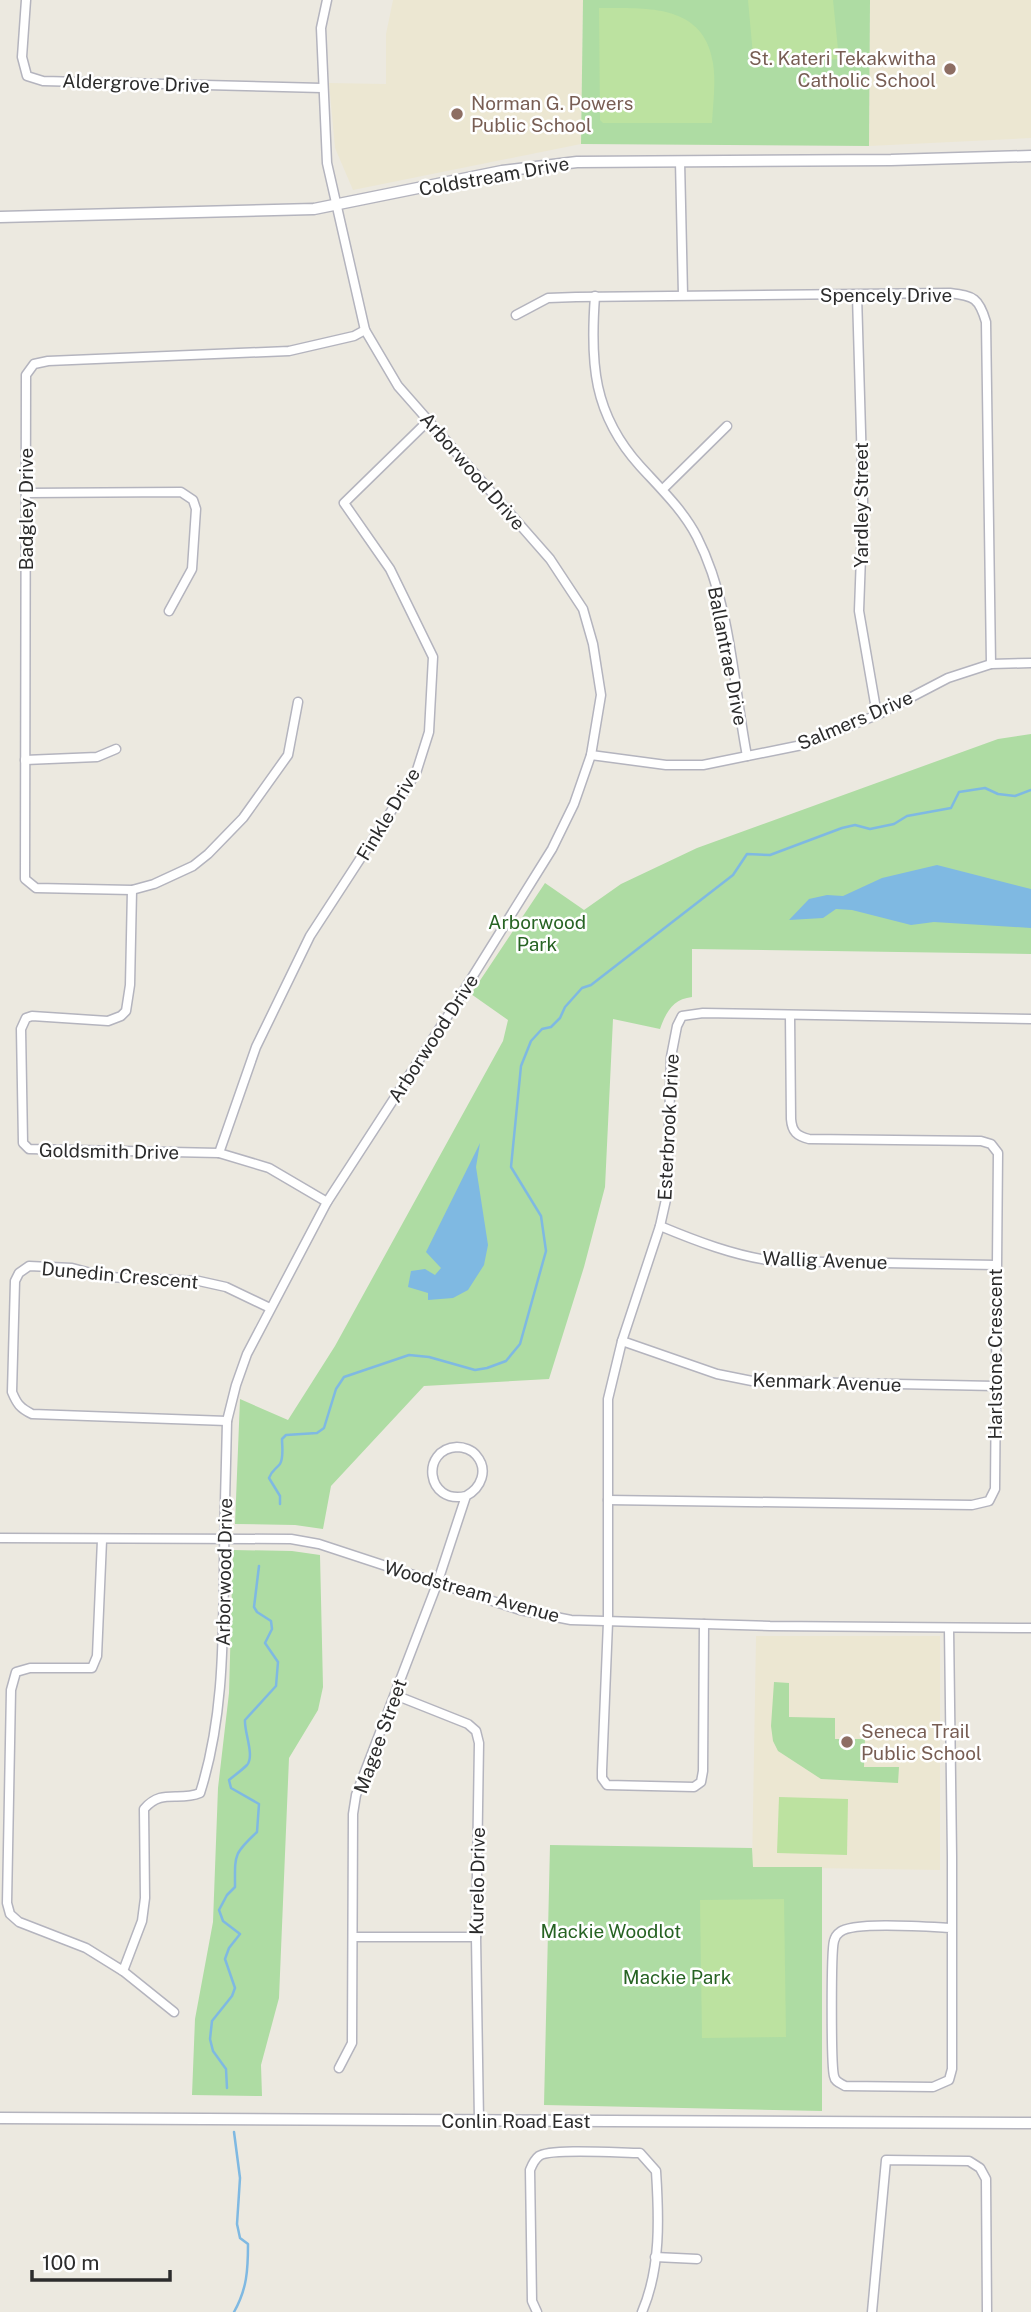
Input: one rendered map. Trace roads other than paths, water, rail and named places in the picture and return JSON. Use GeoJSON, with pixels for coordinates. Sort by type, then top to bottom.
{"type":"FeatureCollection","features":[{"type":"Feature","properties":{"kind":"street","name":"Aldergrove Drive"},"geometry":{"type":"LineString","coordinates":[[26,0],[22,57],[27,76],[43,81],[323,88]]}},
{"type":"Feature","properties":{"kind":"street","name":"Arborwood Drive"},"geometry":{"type":"LineString","coordinates":[[123,1971],[142,1921],[145,1898],[144,1809],[151,1801],[161,1796],[193,1796],[200,1793],[203,1785],[218,1710],[223,1658],[227,1421],[247,1354],[327,1202],[552,849],[574,804],[591,755],[601,695],[593,644],[583,609],[550,559],[398,386],[365,330],[327,163],[321,28],[327,0]]}},
{"type":"Feature","properties":{"kind":"street","name":"Coldstream Drive"},"geometry":{"type":"LineString","coordinates":[[0,217],[291,211],[529,167],[577,162],[891,160],[1031,156]]}},
{"type":"Feature","properties":{"kind":"street"},"geometry":{"type":"LineString","coordinates":[[680,161],[683,295]]}},
{"type":"Feature","properties":{"kind":"street","name":"Spencely Drive"},"geometry":{"type":"LineString","coordinates":[[516,314],[548,299],[595,296],[950,293],[970,296],[981,304],[986,322],[991,664]]}},
{"type":"Feature","properties":{"kind":"street","name":"Yardley Street"},"geometry":{"type":"LineString","coordinates":[[857,295],[863,501],[859,611],[877,715]]}},
{"type":"Feature","properties":{"kind":"street","name":"Ballantrae Drive"},"geometry":{"type":"LineString","coordinates":[[595,296],[594,376],[604,411],[621,442],[663,489],[697,537],[714,583],[731,654],[747,756]]}},
{"type":"Feature","properties":{"kind":"street","name":"Badgley Drive"},"geometry":{"type":"LineString","coordinates":[[132,890],[36,888],[25,879],[26,375],[34,365],[48,361],[289,351],[344,339],[365,330]]}},
{"type":"Feature","properties":{"kind":"street","name":"Finkle Drive"},"geometry":{"type":"LineString","coordinates":[[219,1153],[256,1047],[310,936],[416,773],[429,732],[433,657],[390,569],[344,503],[428,421]]}},
{"type":"Feature","properties":{"kind":"street"},"geometry":{"type":"LineString","coordinates":[[663,489],[727,426]]}},
{"type":"Feature","properties":{"kind":"street"},"geometry":{"type":"LineString","coordinates":[[27,493],[181,492],[192,500],[196,509],[192,569],[169,611]]}},
{"type":"Feature","properties":{"kind":"street","name":"Salmers Drive"},"geometry":{"type":"LineString","coordinates":[[591,755],[666,765],[702,765],[802,745],[877,715],[948,678],[991,664],[1031,663]]}},
{"type":"Feature","properties":{"kind":"street"},"geometry":{"type":"LineString","coordinates":[[132,890],[153,884],[193,866],[243,818],[288,755],[298,702]]}},
{"type":"Feature","properties":{"kind":"street"},"geometry":{"type":"LineString","coordinates":[[25,760],[97,757],[116,749]]}},
{"type":"Feature","properties":{"kind":"street","name":"Goldsmith Drive"},"geometry":{"type":"LineString","coordinates":[[132,890],[130,985],[126,1011],[108,1021],[32,1016],[26,1018],[21,1029],[23,1143],[29,1149],[219,1153],[269,1168],[327,1202]]}},
{"type":"Feature","properties":{"kind":"street","name":"Esterbrook Drive"},"geometry":{"type":"LineString","coordinates":[[704,1624],[701,1782],[694,1787],[607,1785],[602,1778],[608,1622],[608,1399],[622,1341],[660,1226],[667,1195],[671,1057],[677,1026],[682,1016],[703,1013],[1031,1019]]}},
{"type":"Feature","properties":{"kind":"street","name":"Harlstone Crescent"},"geometry":{"type":"LineString","coordinates":[[608,1500],[981,1504],[989,1501],[995,1489],[998,1153],[995,1148],[981,1141],[810,1139],[796,1134],[792,1129],[791,1119],[790,1015]]}},
{"type":"Feature","properties":{"kind":"street","name":"Wallig Avenue"},"geometry":{"type":"LineString","coordinates":[[660,1226],[761,1259],[996,1265]]}},
{"type":"Feature","properties":{"kind":"street","name":"Dunedin Crescent"},"geometry":{"type":"LineString","coordinates":[[227,1421],[32,1414],[21,1409],[12,1392],[15,1281],[19,1273],[29,1266],[72,1268],[106,1278],[199,1281],[226,1287],[270,1308]]}},
{"type":"Feature","properties":{"kind":"street","name":"Kenmark Avenue"},"geometry":{"type":"LineString","coordinates":[[622,1341],[717,1374],[752,1381],[995,1386]]}},
{"type":"Feature","properties":{"kind":"street"},"geometry":{"type":"LineString","coordinates":[[462,1447],[470,1450],[481,1462],[483,1470],[479,1486],[466,1496],[452,1497],[442,1492],[432,1478],[434,1462],[446,1449],[462,1447]]}},
{"type":"Feature","properties":{"kind":"street","name":"Magee Street"},"geometry":{"type":"LineString","coordinates":[[339,2068],[352,2043],[353,1814],[356,1795],[437,1584],[466,1496]]}},
{"type":"Feature","properties":{"kind":"street","name":"Woodstream Avenue"},"geometry":{"type":"LineString","coordinates":[[0,1538],[291,1539],[319,1544],[520,1610],[570,1620],[1031,1628]]}},
{"type":"Feature","properties":{"kind":"street"},"geometry":{"type":"LineString","coordinates":[[102,1540],[97,1656],[92,1668],[30,1668],[16,1672],[11,1690],[7,1903],[10,1914],[19,1922],[86,1948],[123,1971],[174,2012]]}},
{"type":"Feature","properties":{"kind":"street"},"geometry":{"type":"LineString","coordinates":[[949,1628],[952,1927],[952,2069],[949,2080],[933,2087],[845,2086],[838,2082],[834,2077],[833,2060],[833,1942],[837,1934],[854,1926],[952,1927]]}},
{"type":"Feature","properties":{"kind":"street","name":"Kurelo Drive"},"geometry":{"type":"LineString","coordinates":[[395,1695],[468,1724],[476,1731],[479,1743],[476,1937],[479,2121]]}},
{"type":"Feature","properties":{"kind":"street"},"geometry":{"type":"LineString","coordinates":[[353,1937],[476,1937]]}},
{"type":"Feature","properties":{"kind":"street","name":"Conlin Road East"},"geometry":{"type":"LineString","coordinates":[[0,2118],[1031,2123]]}},
{"type":"Feature","properties":{"kind":"street"},"geometry":{"type":"LineString","coordinates":[[537,2312],[532,2301],[530,2170],[538,2156],[555,2152],[640,2153],[656,2171],[657,2246],[648,2299],[642,2312]]}},
{"type":"Feature","properties":{"kind":"street"},"geometry":{"type":"LineString","coordinates":[[872,2312],[886,2160],[969,2161],[980,2168],[986,2179],[986,2312]]}},
{"type":"Feature","properties":{"kind":"street"},"geometry":{"type":"LineString","coordinates":[[655,2257],[697,2259]]}},
{"type":"Feature","properties":{"kind":"water"},"geometry":{"type":"Polygon","coordinates":[[[937,865],[1031,889],[1031,928],[934,922],[911,925],[852,910],[836,909],[823,918],[789,920],[809,899],[827,895],[843,896],[882,878],[937,865]]]}},
{"type":"Feature","properties":{"kind":"water"},"geometry":{"type":"Polygon","coordinates":[[[480,1143],[476,1167],[488,1245],[484,1265],[468,1290],[453,1298],[428,1300],[428,1293],[408,1287],[411,1271],[425,1269],[435,1275],[441,1268],[426,1252],[480,1143]]]}},
{"type":"Feature","properties":{"kind":"waterway"},"geometry":{"type":"LineString","coordinates":[[280,1504],[280,1496],[269,1478],[280,1464],[282,1439],[286,1435],[317,1433],[324,1428],[336,1389],[344,1377],[409,1355],[429,1357],[475,1370],[487,1368],[506,1361],[520,1344],[546,1251],[541,1216],[511,1167],[521,1066],[531,1041],[542,1029],[551,1027],[560,1018],[565,1007],[582,988],[591,985],[733,875],[747,854],[770,855],[842,828],[855,825],[870,829],[894,824],[907,816],[951,808],[959,792],[985,788],[998,794],[1015,796],[1031,790]]}},
{"type":"Feature","properties":{"kind":"waterway"},"geometry":{"type":"LineString","coordinates":[[227,2088],[226,2069],[213,2051],[210,2039],[212,2021],[232,1996],[235,1988],[225,1959],[229,1948],[240,1934],[223,1921],[219,1910],[235,1887],[239,1851],[257,1832],[259,1804],[231,1788],[229,1780],[249,1761],[245,1720],[276,1686],[278,1662],[265,1643],[272,1629],[271,1621],[254,1607],[259,1566]]}},
{"type":"Feature","properties":{"kind":"waterway"},"geometry":{"type":"LineString","coordinates":[[234,2132],[240,2178],[237,2224],[240,2238],[248,2244],[246,2279],[234,2312]]}},
{"type":"Feature","properties":{"kind":"place","name":"St. Kateri Tekakwitha Catholic School"},"geometry":{"type":"Point","coordinates":[950,69]}},
{"type":"Feature","properties":{"kind":"place","name":"Norman G. Powers Public School"},"geometry":{"type":"Point","coordinates":[457,114]}},
{"type":"Feature","properties":{"kind":"place","name":"Seneca Trail Public School"},"geometry":{"type":"Point","coordinates":[847,1742]}},
{"type":"Feature","properties":{"kind":"park label","name":"Arborwood Park"},"geometry":{"type":"Point","coordinates":[537,933]}},
{"type":"Feature","properties":{"kind":"park label","name":"Mackie Woodlot"},"geometry":{"type":"Point","coordinates":[611,1931]}},
{"type":"Feature","properties":{"kind":"park label","name":"Mackie Park"},"geometry":{"type":"Point","coordinates":[677,1977]}}]}
